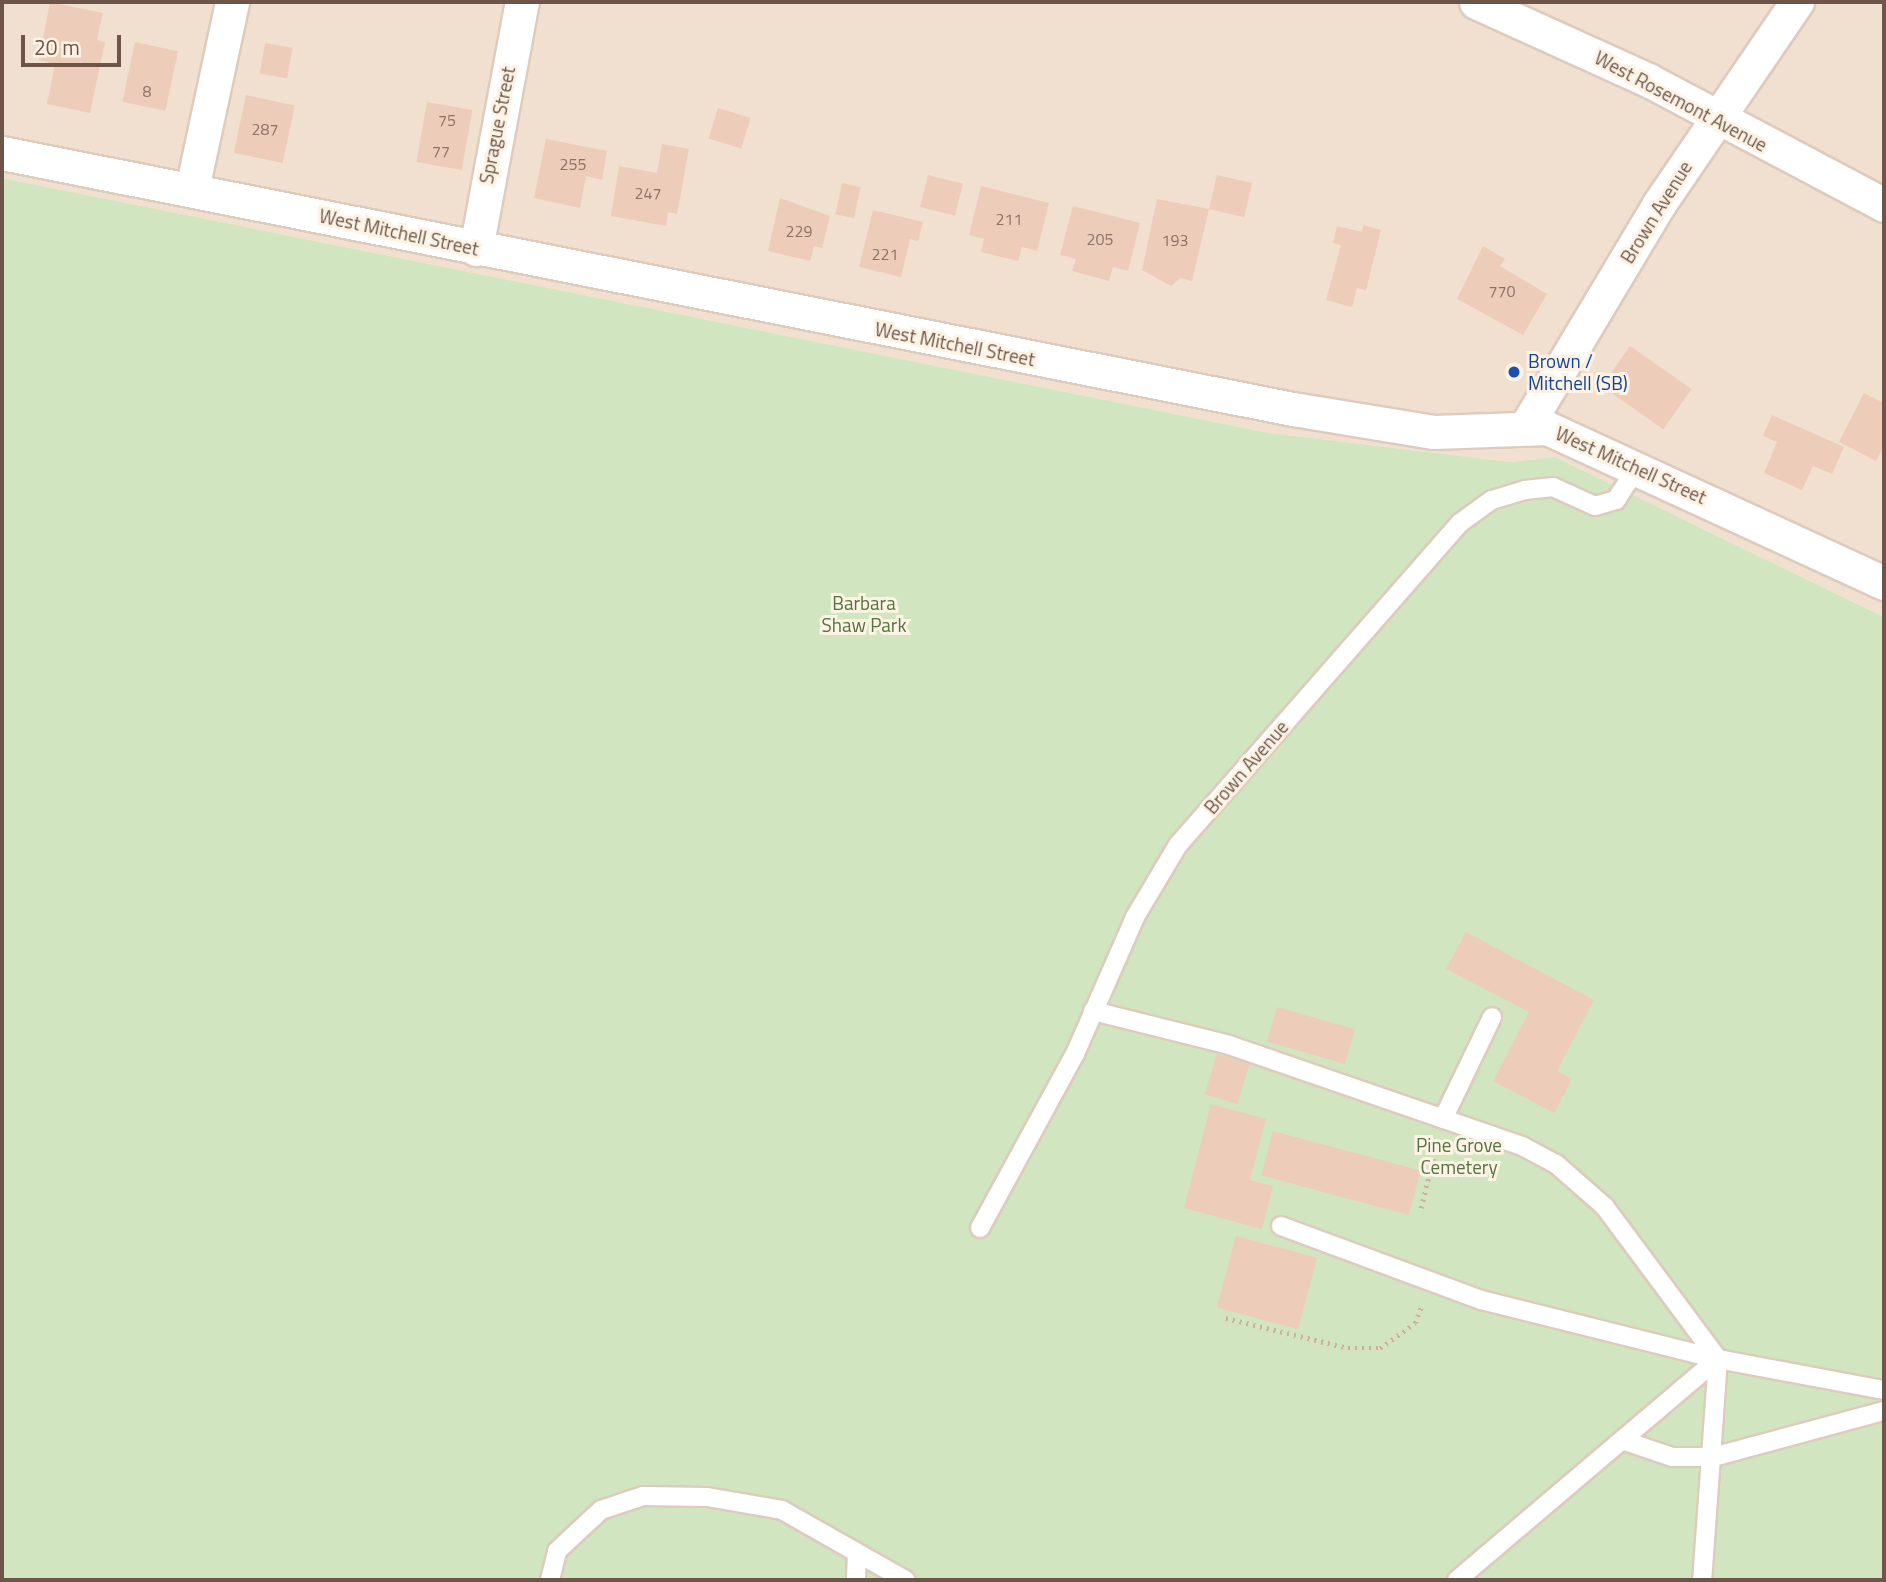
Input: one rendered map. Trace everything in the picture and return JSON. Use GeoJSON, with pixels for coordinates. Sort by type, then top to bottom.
{"type":"FeatureCollection","features":[{"type":"Feature","properties":{"kind":"street"},"geometry":{"type":"LineString","coordinates":[[192,189],[232,2]]}},
{"type":"Feature","properties":{"kind":"street","name":"Sprague Street"},"geometry":{"type":"LineString","coordinates":[[476,249],[522,2]]}},
{"type":"Feature","properties":{"kind":"street","name":"West Rosemont Avenue"},"geometry":{"type":"LineString","coordinates":[[1476,2],[1717,118],[1884,205]]}},
{"type":"Feature","properties":{"kind":"street","name":"Brown Avenue"},"geometry":{"type":"LineString","coordinates":[[1525,428],[1717,118],[1797,2]]}},
{"type":"Feature","properties":{"kind":"street","name":"West Mitchell Street"},"geometry":{"type":"LineString","coordinates":[[2,153],[1293,409],[1434,432],[1525,428],[1571,434],[1884,583]]}},
{"type":"Feature","properties":{"kind":"lane","name":"Brown Avenue"},"geometry":{"type":"LineString","coordinates":[[980,1228],[1093,1011],[1135,917],[1178,845],[1460,523],[1492,499],[1525,490],[1553,487],[1595,506],[1616,500],[1638,466]]}},
{"type":"Feature","properties":{"kind":"lane"},"geometry":{"type":"LineString","coordinates":[[1093,1011],[1229,1045],[1443,1119],[1556,1164],[1605,1207],[1718,1359],[1702,1580]]}},
{"type":"Feature","properties":{"kind":"lane"},"geometry":{"type":"LineString","coordinates":[[1443,1119],[1492,1017]]}},
{"type":"Feature","properties":{"kind":"lane"},"geometry":{"type":"LineString","coordinates":[[1281,1226],[1429,1284],[1718,1359],[1884,1390]]}},
{"type":"Feature","properties":{"kind":"lane"},"geometry":{"type":"LineString","coordinates":[[1457,1580],[1718,1359]]}},
{"type":"Feature","properties":{"kind":"lane"},"geometry":{"type":"LineString","coordinates":[[1622,1440],[1672,1457],[1713,1457],[1884,1411]]}},
{"type":"Feature","properties":{"kind":"lane"},"geometry":{"type":"LineString","coordinates":[[550,1580],[557,1551],[601,1510],[643,1496],[707,1497],[782,1510],[905,1580]]}},
{"type":"Feature","properties":{"kind":"lane"},"geometry":{"type":"LineString","coordinates":[[856,1580],[857,1555]]}},
{"type":"Feature","properties":{"kind":"path"},"geometry":{"type":"LineString","coordinates":[[1421,1209],[1443,1119]]}},
{"type":"Feature","properties":{"kind":"path"},"geometry":{"type":"LineString","coordinates":[[1226,1318],[1348,1348],[1380,1348],[1415,1323],[1429,1284]]}},
{"type":"Feature","properties":{"kind":"shaded area"},"geometry":{"type":"Polygon","coordinates":[[[2,2],[1884,2],[1884,617],[1555,457],[1510,462],[1269,433],[2,178],[2,2]]]}},
{"type":"Feature","properties":{"kind":"green space","name":"Pine Grove Cemetery"},"geometry":{"type":"Polygon","coordinates":[[[2,178],[1269,433],[1510,462],[1555,457],[1884,617],[1884,1580],[2,1580],[2,178]]]}},
{"type":"Feature","properties":{"kind":"building"},"geometry":{"type":"Polygon","coordinates":[[[50,2],[103,13],[97,40],[105,42],[90,113],[47,104],[55,64],[39,60],[50,2]]]}},
{"type":"Feature","properties":{"kind":"building"},"geometry":{"type":"Polygon","coordinates":[[[135,42],[178,51],[165,111],[122,102],[135,42]]]}},
{"type":"Feature","properties":{"kind":"building"},"geometry":{"type":"Polygon","coordinates":[[[265,43],[293,48],[287,78],[260,74],[265,43]]]}},
{"type":"Feature","properties":{"kind":"building"},"geometry":{"type":"Polygon","coordinates":[[[246,95],[295,105],[283,163],[234,153],[246,95]]]}},
{"type":"Feature","properties":{"kind":"building"},"geometry":{"type":"Polygon","coordinates":[[[427,102],[472,110],[462,170],[416,162],[427,102]]]}},
{"type":"Feature","properties":{"kind":"building"},"geometry":{"type":"Polygon","coordinates":[[[718,108],[751,118],[741,149],[709,139],[718,108]]]}},
{"type":"Feature","properties":{"kind":"building"},"geometry":{"type":"Polygon","coordinates":[[[546,139],[607,151],[602,180],[586,176],[580,208],[534,198],[546,139]]]}},
{"type":"Feature","properties":{"kind":"building"},"geometry":{"type":"Polygon","coordinates":[[[662,144],[689,149],[677,214],[668,212],[666,226],[611,216],[619,166],[657,173],[662,144]]]}},
{"type":"Feature","properties":{"kind":"building"},"geometry":{"type":"Polygon","coordinates":[[[928,175],[963,184],[955,216],[920,207],[928,175]]]}},
{"type":"Feature","properties":{"kind":"building"},"geometry":{"type":"Polygon","coordinates":[[[1217,175],[1252,183],[1244,217],[1209,209],[1217,175]]]}},
{"type":"Feature","properties":{"kind":"building"},"geometry":{"type":"Polygon","coordinates":[[[842,183],[861,187],[854,218],[835,214],[842,183]]]}},
{"type":"Feature","properties":{"kind":"building"},"geometry":{"type":"Polygon","coordinates":[[[981,186],[1049,203],[1037,251],[1022,247],[1018,261],[981,252],[984,239],[969,235],[981,186]]]}},
{"type":"Feature","properties":{"kind":"building"},"geometry":{"type":"Polygon","coordinates":[[[780,198],[830,216],[822,248],[814,246],[810,261],[768,251],[780,198]]]}},
{"type":"Feature","properties":{"kind":"building"},"geometry":{"type":"Polygon","coordinates":[[[1157,199],[1209,209],[1192,281],[1180,278],[1171,286],[1142,270],[1157,199]]]}},
{"type":"Feature","properties":{"kind":"building"},"geometry":{"type":"Polygon","coordinates":[[[1073,206],[1140,223],[1128,271],[1113,267],[1109,281],[1072,271],[1076,259],[1060,255],[1073,206]]]}},
{"type":"Feature","properties":{"kind":"building"},"geometry":{"type":"Polygon","coordinates":[[[873,210],[923,222],[918,241],[910,239],[901,277],[859,267],[873,210]]]}},
{"type":"Feature","properties":{"kind":"building"},"geometry":{"type":"Polygon","coordinates":[[[1363,225],[1381,230],[1366,290],[1357,288],[1352,307],[1326,300],[1341,245],[1333,243],[1337,226],[1362,232],[1363,225]]]}},
{"type":"Feature","properties":{"kind":"building"},"geometry":{"type":"Polygon","coordinates":[[[1483,246],[1505,259],[1500,266],[1547,294],[1523,335],[1457,299],[1483,246]]]}},
{"type":"Feature","properties":{"kind":"building"},"geometry":{"type":"Polygon","coordinates":[[[1630,346],[1691,389],[1663,429],[1602,386],[1630,346]]]}},
{"type":"Feature","properties":{"kind":"building"},"geometry":{"type":"Polygon","coordinates":[[[1864,393],[1884,403],[1884,446],[1876,461],[1839,442],[1864,393]]]}},
{"type":"Feature","properties":{"kind":"building"},"geometry":{"type":"Polygon","coordinates":[[[1772,415],[1844,447],[1832,474],[1813,466],[1802,490],[1764,473],[1777,442],[1763,436],[1772,415]]]}},
{"type":"Feature","properties":{"kind":"building"},"geometry":{"type":"Polygon","coordinates":[[[1466,932],[1594,1000],[1557,1071],[1572,1079],[1554,1113],[1493,1081],[1529,1012],[1446,969],[1466,932]]]}},
{"type":"Feature","properties":{"kind":"building"},"geometry":{"type":"Polygon","coordinates":[[[1277,1007],[1355,1029],[1345,1064],[1267,1042],[1277,1007]]]}},
{"type":"Feature","properties":{"kind":"building"},"geometry":{"type":"Polygon","coordinates":[[[1217,1054],[1250,1064],[1237,1104],[1205,1094],[1217,1054]]]}},
{"type":"Feature","properties":{"kind":"building"},"geometry":{"type":"Polygon","coordinates":[[[1211,1104],[1266,1119],[1250,1180],[1273,1186],[1262,1229],[1184,1208],[1211,1104]]]}},
{"type":"Feature","properties":{"kind":"building"},"geometry":{"type":"Polygon","coordinates":[[[1273,1131],[1421,1171],[1409,1215],[1261,1175],[1273,1131]]]}},
{"type":"Feature","properties":{"kind":"building"},"geometry":{"type":"Polygon","coordinates":[[[1236,1236],[1317,1258],[1298,1329],[1217,1307],[1236,1236]]]}},
{"type":"Feature","properties":{"kind":"place","name":"Brown / Mitchell (SB)"},"geometry":{"type":"Point","coordinates":[1514,372]}},
{"type":"Feature","properties":{"kind":"park label","name":"Barbara Shaw Park"},"geometry":{"type":"Point","coordinates":[864,614]}}]}
